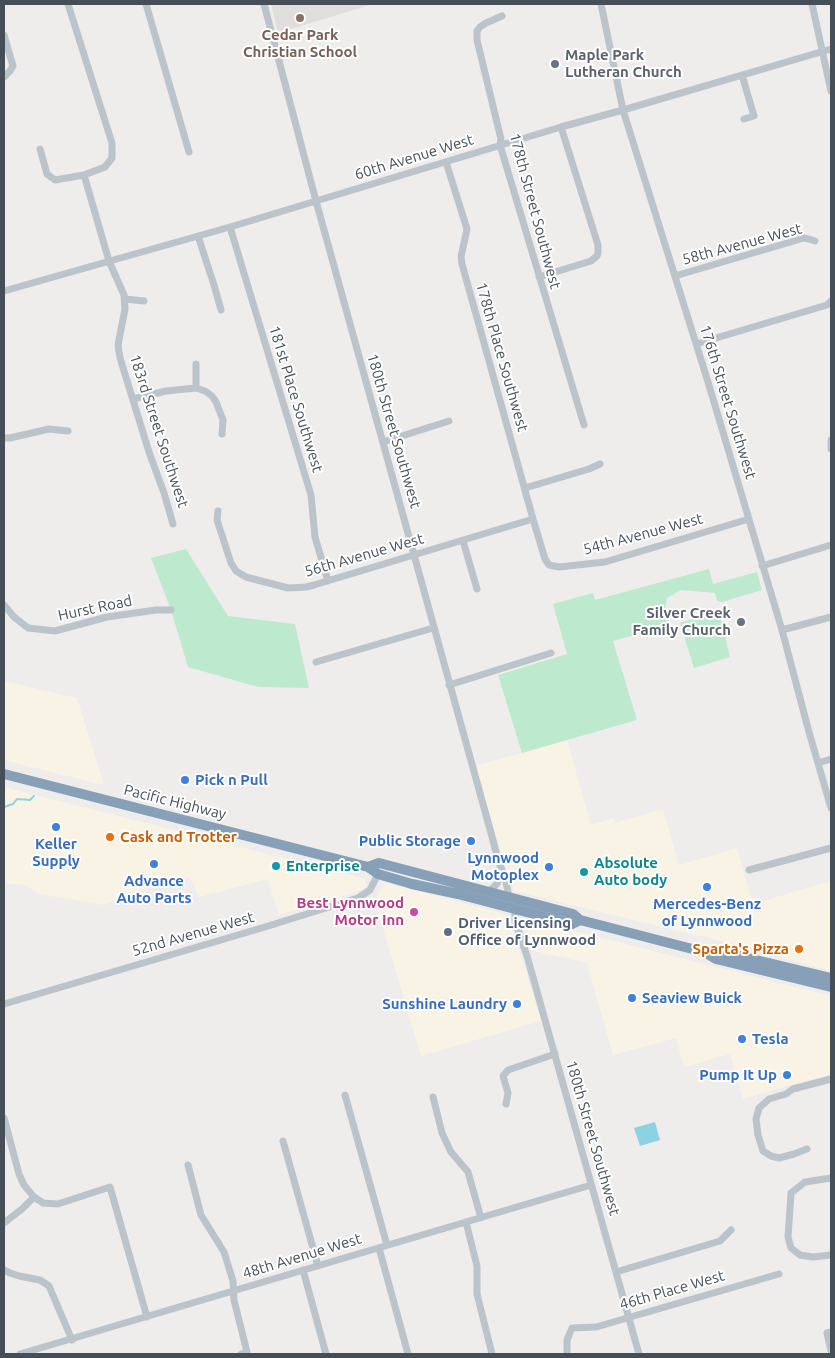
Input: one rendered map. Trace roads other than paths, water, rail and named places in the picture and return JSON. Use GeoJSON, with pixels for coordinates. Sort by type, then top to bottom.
{"type":"FeatureCollection","features":[{"type":"Feature","properties":{"kind":"highway","name":"Pacific Highway"},"geometry":{"type":"LineString","coordinates":[[4,774],[368,867],[378,874],[412,884],[464,895],[572,924],[580,920]]}},
{"type":"Feature","properties":{"kind":"highway","name":"Pacific Highway"},"geometry":{"type":"LineString","coordinates":[[368,867],[379,863],[573,914],[580,920],[704,952],[716,959],[730,963],[831,987]]}},
{"type":"Feature","properties":{"kind":"highway"},"geometry":{"type":"LineString","coordinates":[[378,874],[398,868]]}},
{"type":"Feature","properties":{"kind":"highway"},"geometry":{"type":"LineString","coordinates":[[464,895],[480,895],[502,899],[509,897]]}},
{"type":"Feature","properties":{"kind":"highway"},"geometry":{"type":"LineString","coordinates":[[515,909],[519,906],[530,908],[542,906]]}},
{"type":"Feature","properties":{"kind":"highway","name":"Pacific Highway"},"geometry":{"type":"LineString","coordinates":[[704,952],[719,951],[831,978]]}},
{"type":"Feature","properties":{"kind":"highway"},"geometry":{"type":"LineString","coordinates":[[730,963],[738,960],[758,964],[768,963]]}},
{"type":"Feature","properties":{"kind":"street"},"geometry":{"type":"LineString","coordinates":[[40,149],[46,174],[55,180],[84,175],[105,168],[112,158],[112,143],[68,4]]}},
{"type":"Feature","properties":{"kind":"street"},"geometry":{"type":"LineString","coordinates":[[146,4],[189,152]]}},
{"type":"Feature","properties":{"kind":"street","name":"180th Street Southwest"},"geometry":{"type":"LineString","coordinates":[[264,4],[449,685],[500,865],[506,877],[509,897]]}},
{"type":"Feature","properties":{"kind":"street","name":"176th Street Southwest"},"geometry":{"type":"LineString","coordinates":[[601,4],[623,110],[749,519],[831,808]]}},
{"type":"Feature","properties":{"kind":"street"},"geometry":{"type":"LineString","coordinates":[[812,4],[831,91]]}},
{"type":"Feature","properties":{"kind":"street","name":"178th Street Southwest"},"geometry":{"type":"LineString","coordinates":[[502,16],[482,25],[477,31],[477,36],[501,139],[500,145],[584,425]]}},
{"type":"Feature","properties":{"kind":"street"},"geometry":{"type":"LineString","coordinates":[[4,35],[13,66],[4,77]]}},
{"type":"Feature","properties":{"kind":"street","name":"60th Avenue West"},"geometry":{"type":"LineString","coordinates":[[4,291],[230,227],[500,145],[831,49]]}},
{"type":"Feature","properties":{"kind":"street"},"geometry":{"type":"LineString","coordinates":[[742,75],[754,116],[744,119]]}},
{"type":"Feature","properties":{"kind":"street"},"geometry":{"type":"LineString","coordinates":[[539,277],[591,261],[598,253],[598,245],[561,127]]}},
{"type":"Feature","properties":{"kind":"street","name":"178th Place Southwest"},"geometry":{"type":"LineString","coordinates":[[446,162],[466,230],[461,257],[462,264],[533,519],[546,559]]}},
{"type":"Feature","properties":{"kind":"street","name":"183rd Street Southwest"},"geometry":{"type":"LineString","coordinates":[[84,175],[109,261],[123,289],[125,299],[118,350],[173,524]]}},
{"type":"Feature","properties":{"kind":"street","name":"181st Place Southwest"},"geometry":{"type":"LineString","coordinates":[[230,227],[311,496],[315,537],[328,581]]}},
{"type":"Feature","properties":{"kind":"street"},"geometry":{"type":"LineString","coordinates":[[198,236],[221,310]]}},
{"type":"Feature","properties":{"kind":"street","name":"58th Avenue West"},"geometry":{"type":"LineString","coordinates":[[675,276],[804,238],[815,241]]}},
{"type":"Feature","properties":{"kind":"street"},"geometry":{"type":"LineString","coordinates":[[125,299],[144,301]]}},
{"type":"Feature","properties":{"kind":"street"},"geometry":{"type":"LineString","coordinates":[[696,344],[827,305],[831,301]]}},
{"type":"Feature","properties":{"kind":"street"},"geometry":{"type":"LineString","coordinates":[[196,364],[196,388]]}},
{"type":"Feature","properties":{"kind":"street"},"geometry":{"type":"LineString","coordinates":[[133,399],[196,388],[205,391],[216,402],[223,420],[222,434]]}},
{"type":"Feature","properties":{"kind":"street"},"geometry":{"type":"LineString","coordinates":[[383,442],[449,421]]}},
{"type":"Feature","properties":{"kind":"street"},"geometry":{"type":"LineString","coordinates":[[4,438],[49,429],[68,431]]}},
{"type":"Feature","properties":{"kind":"street"},"geometry":{"type":"LineString","coordinates":[[831,440],[831,449]]}},
{"type":"Feature","properties":{"kind":"street"},"geometry":{"type":"LineString","coordinates":[[525,488],[600,464]]}},
{"type":"Feature","properties":{"kind":"street","name":"56th Avenue West"},"geometry":{"type":"LineString","coordinates":[[218,511],[217,520],[230,563],[238,574],[288,588],[306,587],[328,581],[533,519]]}},
{"type":"Feature","properties":{"kind":"street","name":"54th Avenue West"},"geometry":{"type":"LineString","coordinates":[[546,559],[554,567],[595,564],[749,519]]}},
{"type":"Feature","properties":{"kind":"street"},"geometry":{"type":"LineString","coordinates":[[463,541],[477,589]]}},
{"type":"Feature","properties":{"kind":"street"},"geometry":{"type":"LineString","coordinates":[[762,566],[831,545]]}},
{"type":"Feature","properties":{"kind":"street","name":"Hurst Road"},"geometry":{"type":"LineString","coordinates":[[4,605],[14,617],[28,628],[55,631],[107,618],[156,610],[171,610]]}},
{"type":"Feature","properties":{"kind":"street"},"geometry":{"type":"LineString","coordinates":[[782,630],[831,617]]}},
{"type":"Feature","properties":{"kind":"street"},"geometry":{"type":"LineString","coordinates":[[316,662],[434,628]]}},
{"type":"Feature","properties":{"kind":"street"},"geometry":{"type":"LineString","coordinates":[[449,685],[551,653]]}},
{"type":"Feature","properties":{"kind":"street"},"geometry":{"type":"LineString","coordinates":[[818,763],[831,759]]}},
{"type":"Feature","properties":{"kind":"street"},"geometry":{"type":"LineString","coordinates":[[749,870],[831,848]]}},
{"type":"Feature","properties":{"kind":"street"},"geometry":{"type":"LineString","coordinates":[[488,892],[498,881],[500,865]]}},
{"type":"Feature","properties":{"kind":"street","name":"52nd Avenue West"},"geometry":{"type":"LineString","coordinates":[[4,1004],[358,898],[370,890],[378,874]]}},
{"type":"Feature","properties":{"kind":"street","name":"180th Street Southwest"},"geometry":{"type":"LineString","coordinates":[[515,909],[515,921],[527,956],[639,1354]]}},
{"type":"Feature","properties":{"kind":"street"},"geometry":{"type":"LineString","coordinates":[[518,930],[519,923],[529,913]]}},
{"type":"Feature","properties":{"kind":"street"},"geometry":{"type":"LineString","coordinates":[[506,1104],[508,1093],[503,1076],[508,1070],[555,1054]]}},
{"type":"Feature","properties":{"kind":"street"},"geometry":{"type":"LineString","coordinates":[[807,1149],[779,1158],[763,1151],[758,1136],[756,1119],[759,1108],[769,1099],[786,1094],[793,1089],[831,1079]]}},
{"type":"Feature","properties":{"kind":"street"},"geometry":{"type":"LineString","coordinates":[[345,1095],[387,1245]]}},
{"type":"Feature","properties":{"kind":"street"},"geometry":{"type":"LineString","coordinates":[[433,1097],[442,1133],[451,1152],[468,1172],[481,1218]]}},
{"type":"Feature","properties":{"kind":"street"},"geometry":{"type":"LineString","coordinates":[[4,1118],[24,1185],[34,1197],[43,1203],[58,1204],[110,1187],[146,1317]]}},
{"type":"Feature","properties":{"kind":"street"},"geometry":{"type":"LineString","coordinates":[[283,1141],[318,1266]]}},
{"type":"Feature","properties":{"kind":"street"},"geometry":{"type":"LineString","coordinates":[[188,1164],[201,1215],[224,1252],[233,1281],[234,1300],[244,1353]]}},
{"type":"Feature","properties":{"kind":"street"},"geometry":{"type":"LineString","coordinates":[[831,1178],[805,1182],[791,1193],[788,1237],[791,1248],[800,1256],[831,1255]]}},
{"type":"Feature","properties":{"kind":"street","name":"48th Avenue West"},"geometry":{"type":"LineString","coordinates":[[20,1354],[591,1185]]}},
{"type":"Feature","properties":{"kind":"street"},"geometry":{"type":"LineString","coordinates":[[4,1223],[34,1197]]}},
{"type":"Feature","properties":{"kind":"street"},"geometry":{"type":"LineString","coordinates":[[466,1222],[477,1266],[477,1294],[492,1354]]}},
{"type":"Feature","properties":{"kind":"street"},"geometry":{"type":"LineString","coordinates":[[616,1272],[720,1241],[731,1230]]}},
{"type":"Feature","properties":{"kind":"street"},"geometry":{"type":"LineString","coordinates":[[379,1248],[408,1354]]}},
{"type":"Feature","properties":{"kind":"street"},"geometry":{"type":"LineString","coordinates":[[4,1270],[40,1280],[49,1286],[72,1340]]}},
{"type":"Feature","properties":{"kind":"street"},"geometry":{"type":"LineString","coordinates":[[303,1270],[326,1354]]}},
{"type":"Feature","properties":{"kind":"street","name":"46th Place West"},"geometry":{"type":"LineString","coordinates":[[567,1354],[567,1340],[572,1328],[596,1327],[779,1274]]}},
{"type":"Feature","properties":{"kind":"street"},"geometry":{"type":"LineString","coordinates":[[831,1332],[827,1333],[831,1351]]}},
{"type":"Feature","properties":{"kind":"water"},"geometry":{"type":"Polygon","coordinates":[[[655,1122],[660,1140],[640,1146],[634,1128],[655,1122]]]}},
{"type":"Feature","properties":{"kind":"waterway"},"geometry":{"type":"LineString","coordinates":[[4,807],[13,804],[17,799],[30,800],[34,796]]}},
{"type":"Feature","properties":{"kind":"place","name":"Cedar Park Christian School"},"geometry":{"type":"Point","coordinates":[300,18]}},
{"type":"Feature","properties":{"kind":"place","name":"Maple Park Lutheran Church"},"geometry":{"type":"Point","coordinates":[555,64]}},
{"type":"Feature","properties":{"kind":"place","name":"Silver Creek Family Church"},"geometry":{"type":"Point","coordinates":[741,622]}},
{"type":"Feature","properties":{"kind":"place","name":"Pick n Pull"},"geometry":{"type":"Point","coordinates":[185,780]}},
{"type":"Feature","properties":{"kind":"place","name":"Keller Supply"},"geometry":{"type":"Point","coordinates":[56,827]}},
{"type":"Feature","properties":{"kind":"place","name":"Cask and Trotter"},"geometry":{"type":"Point","coordinates":[110,837]}},
{"type":"Feature","properties":{"kind":"place","name":"Public Storage"},"geometry":{"type":"Point","coordinates":[471,841]}},
{"type":"Feature","properties":{"kind":"place","name":"Advance Auto Parts"},"geometry":{"type":"Point","coordinates":[154,864]}},
{"type":"Feature","properties":{"kind":"place","name":"Enterprise"},"geometry":{"type":"Point","coordinates":[276,866]}},
{"type":"Feature","properties":{"kind":"place","name":"Lynnwood Motoplex"},"geometry":{"type":"Point","coordinates":[549,867]}},
{"type":"Feature","properties":{"kind":"place","name":"Absolute Auto body"},"geometry":{"type":"Point","coordinates":[584,872]}},
{"type":"Feature","properties":{"kind":"place","name":"Mercedes-Benz of Lynnwood"},"geometry":{"type":"Point","coordinates":[707,887]}},
{"type":"Feature","properties":{"kind":"place","name":"Best Lynnwood Motor Inn"},"geometry":{"type":"Point","coordinates":[414,912]}},
{"type":"Feature","properties":{"kind":"place","name":"Driver Licensing Office of Lynnwood"},"geometry":{"type":"Point","coordinates":[448,932]}},
{"type":"Feature","properties":{"kind":"place","name":"Sparta's Pizza"},"geometry":{"type":"Point","coordinates":[799,949]}},
{"type":"Feature","properties":{"kind":"place","name":"Seaview Buick"},"geometry":{"type":"Point","coordinates":[632,998]}},
{"type":"Feature","properties":{"kind":"place","name":"Sunshine Laundry"},"geometry":{"type":"Point","coordinates":[517,1004]}},
{"type":"Feature","properties":{"kind":"place","name":"Tesla"},"geometry":{"type":"Point","coordinates":[742,1039]}},
{"type":"Feature","properties":{"kind":"place","name":"Pump It Up"},"geometry":{"type":"Point","coordinates":[787,1075]}}]}
